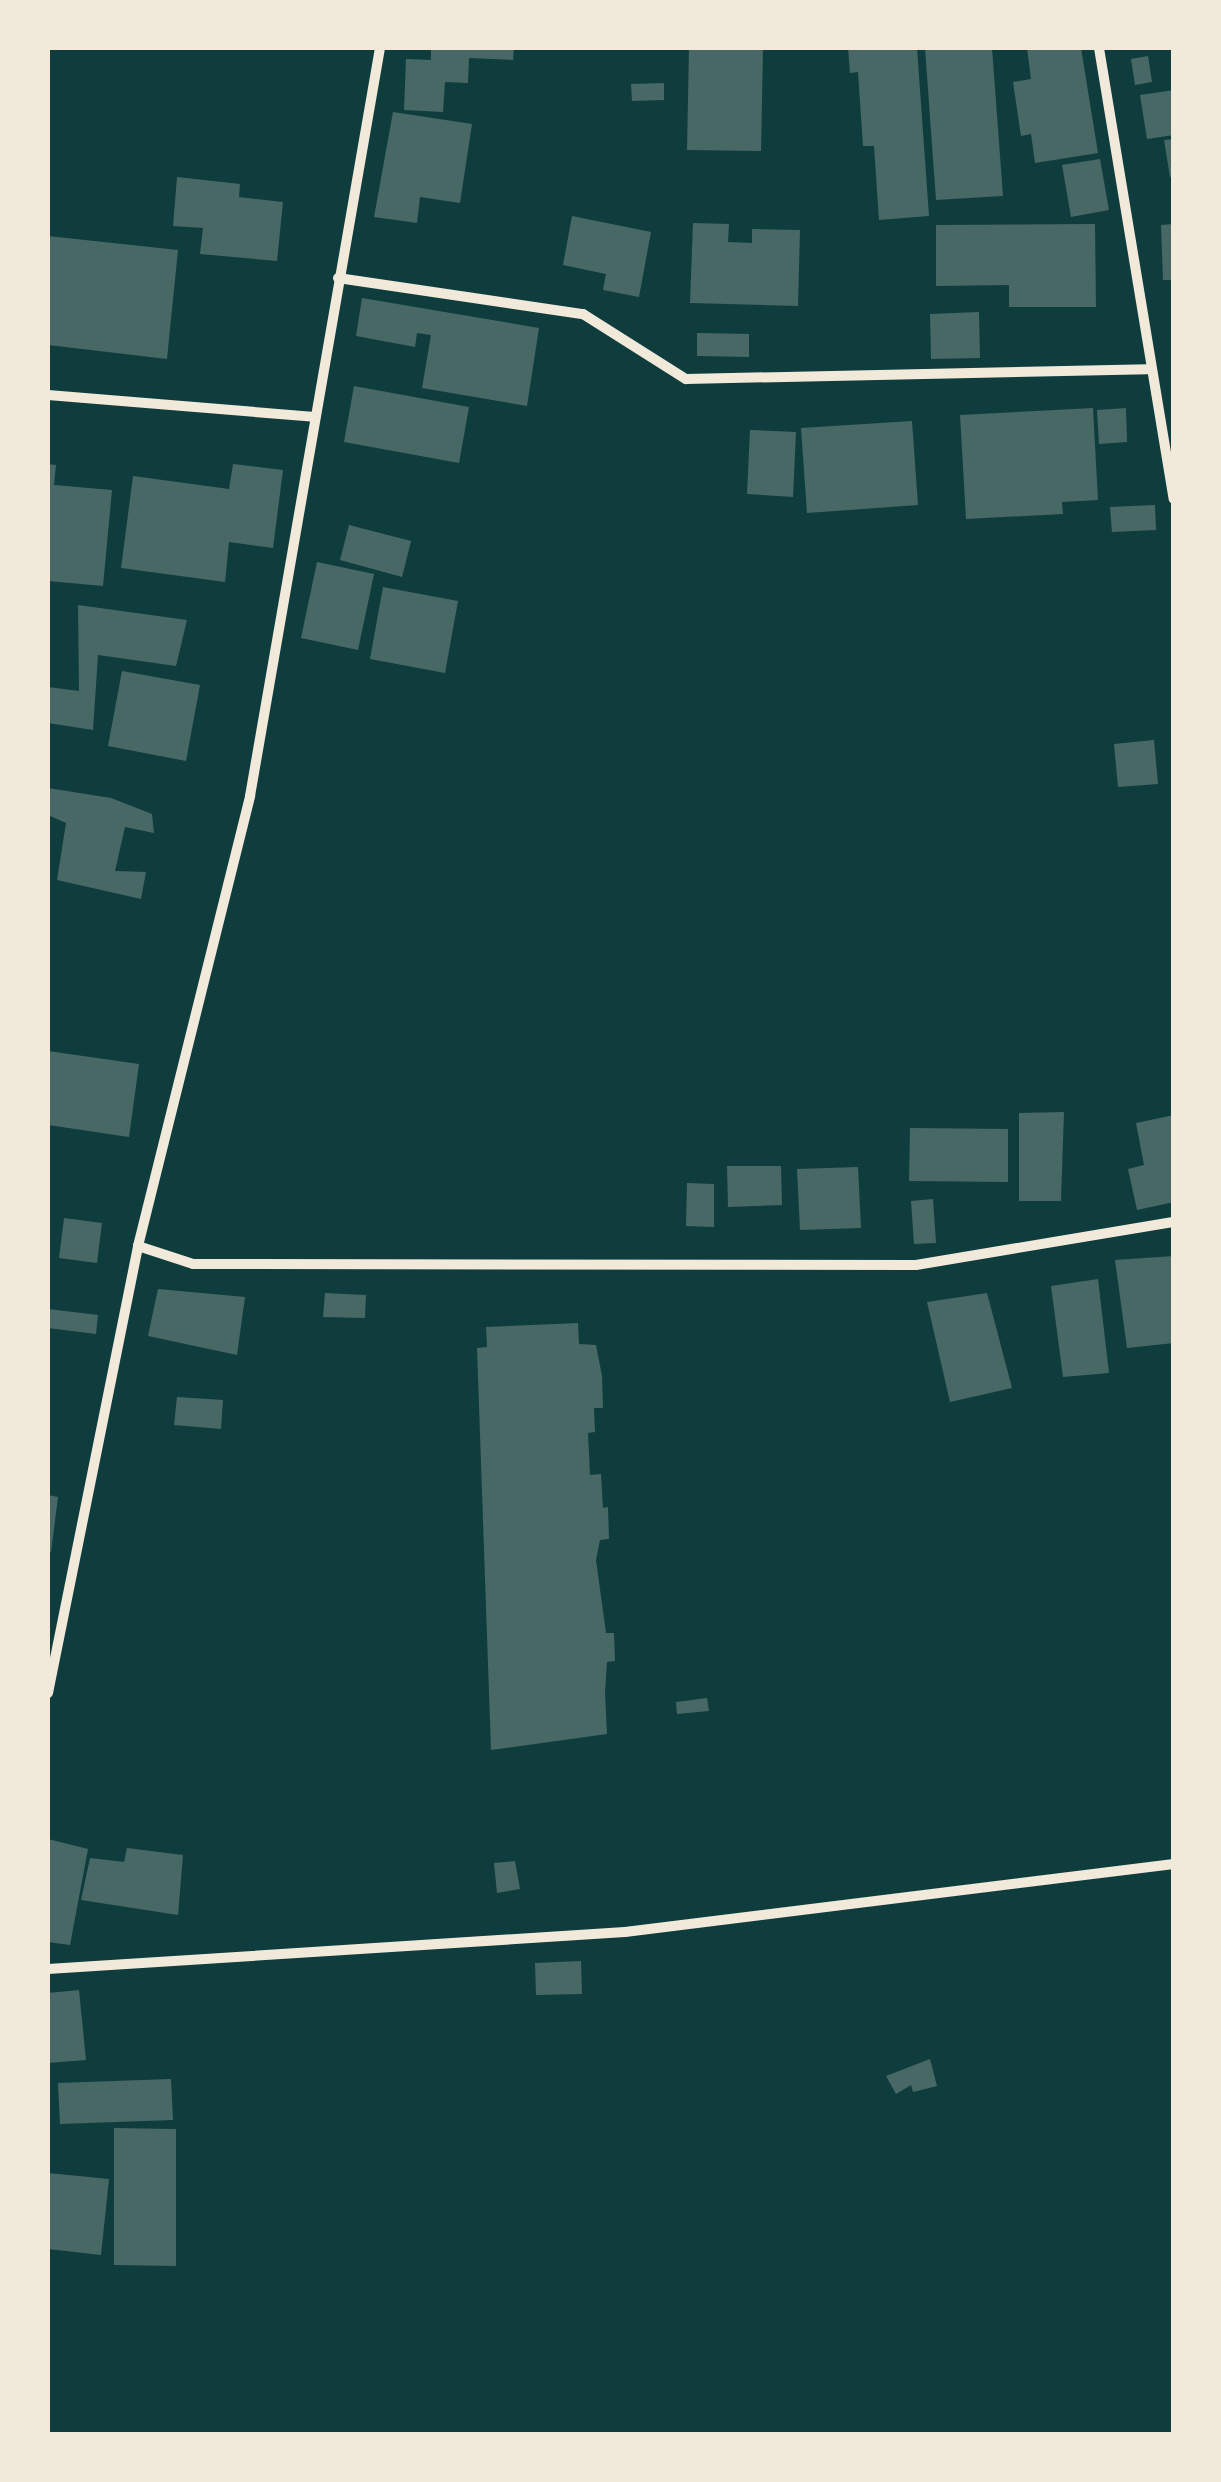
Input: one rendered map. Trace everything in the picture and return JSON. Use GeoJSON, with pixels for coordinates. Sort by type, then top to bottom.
{"type":"FeatureCollection","features":[{"type":"Feature","properties":{"kind":"street"},"geometry":{"type":"LineString","coordinates":[[48,1693],[138,1246],[250,796],[380,48]]}},
{"type":"Feature","properties":{"kind":"street"},"geometry":{"type":"LineString","coordinates":[[1099,48],[1148,368],[1174,499]]}},
{"type":"Feature","properties":{"kind":"street"},"geometry":{"type":"LineString","coordinates":[[338,278],[583,314],[686,379],[1148,368]]}},
{"type":"Feature","properties":{"kind":"street"},"geometry":{"type":"LineString","coordinates":[[48,395],[314,417]]}},
{"type":"Feature","properties":{"kind":"street"},"geometry":{"type":"LineString","coordinates":[[138,1246],[192,1264],[916,1265],[1174,1222]]}},
{"type":"Feature","properties":{"kind":"street"},"geometry":{"type":"LineString","coordinates":[[48,1968],[625,1932],[1174,1864]]}},
{"type":"Feature","properties":{"kind":"building"},"geometry":{"type":"Polygon","coordinates":[[[431,48],[514,48],[513,60],[469,58],[468,83],[445,82],[443,112],[404,110],[406,59],[431,60],[431,48]]]}},
{"type":"Feature","properties":{"kind":"building"},"geometry":{"type":"Polygon","coordinates":[[[689,48],[763,48],[761,151],[687,150],[689,48]]]}},
{"type":"Feature","properties":{"kind":"building"},"geometry":{"type":"Polygon","coordinates":[[[848,48],[917,48],[929,216],[879,220],[874,146],[863,146],[858,72],[850,73],[848,48]]]}},
{"type":"Feature","properties":{"kind":"building"},"geometry":{"type":"Polygon","coordinates":[[[925,48],[992,48],[1003,196],[936,200],[925,48]]]}},
{"type":"Feature","properties":{"kind":"building"},"geometry":{"type":"Polygon","coordinates":[[[1027,48],[1081,48],[1098,153],[1035,163],[1031,134],[1021,136],[1013,82],[1031,79],[1027,48]]]}},
{"type":"Feature","properties":{"kind":"building"},"geometry":{"type":"Polygon","coordinates":[[[1148,56],[1152,82],[1135,85],[1131,59],[1148,56]]]}},
{"type":"Feature","properties":{"kind":"building"},"geometry":{"type":"Polygon","coordinates":[[[664,83],[664,100],[632,101],[631,84],[664,83]]]}},
{"type":"Feature","properties":{"kind":"building"},"geometry":{"type":"Polygon","coordinates":[[[1174,90],[1174,135],[1147,139],[1140,95],[1174,90]]]}},
{"type":"Feature","properties":{"kind":"building"},"geometry":{"type":"Polygon","coordinates":[[[393,112],[472,124],[460,203],[420,197],[417,223],[374,217],[393,112]]]}},
{"type":"Feature","properties":{"kind":"building"},"geometry":{"type":"Polygon","coordinates":[[[1174,139],[1174,176],[1170,177],[1164,140],[1174,139]]]}},
{"type":"Feature","properties":{"kind":"building"},"geometry":{"type":"Polygon","coordinates":[[[1100,159],[1109,210],[1071,217],[1062,165],[1100,159]]]}},
{"type":"Feature","properties":{"kind":"building"},"geometry":{"type":"Polygon","coordinates":[[[177,177],[240,184],[239,197],[283,202],[277,261],[200,254],[203,228],[173,226],[177,177]]]}},
{"type":"Feature","properties":{"kind":"building"},"geometry":{"type":"Polygon","coordinates":[[[572,216],[651,232],[639,297],[603,290],[606,274],[563,265],[572,216]]]}},
{"type":"Feature","properties":{"kind":"building"},"geometry":{"type":"Polygon","coordinates":[[[693,223],[729,224],[728,242],[752,243],[752,229],[800,230],[798,306],[690,303],[693,223]]]}},
{"type":"Feature","properties":{"kind":"building"},"geometry":{"type":"Polygon","coordinates":[[[1095,224],[1096,307],[1009,307],[1009,285],[936,286],[936,225],[1095,224]]]}},
{"type":"Feature","properties":{"kind":"building"},"geometry":{"type":"Polygon","coordinates":[[[1174,224],[1174,280],[1163,280],[1161,225],[1174,224]]]}},
{"type":"Feature","properties":{"kind":"building"},"geometry":{"type":"Polygon","coordinates":[[[48,236],[178,250],[167,359],[48,345],[48,236]]]}},
{"type":"Feature","properties":{"kind":"building"},"geometry":{"type":"Polygon","coordinates":[[[362,298],[539,328],[527,406],[422,388],[431,335],[417,333],[415,347],[356,336],[362,298]]]}},
{"type":"Feature","properties":{"kind":"building"},"geometry":{"type":"Polygon","coordinates":[[[979,312],[980,358],[931,359],[930,314],[979,312]]]}},
{"type":"Feature","properties":{"kind":"building"},"geometry":{"type":"Polygon","coordinates":[[[697,333],[749,334],[749,357],[697,356],[697,333]]]}},
{"type":"Feature","properties":{"kind":"building"},"geometry":{"type":"Polygon","coordinates":[[[354,386],[469,407],[459,463],[344,442],[354,386]]]}},
{"type":"Feature","properties":{"kind":"building"},"geometry":{"type":"Polygon","coordinates":[[[1093,408],[1098,500],[1062,502],[1063,514],[966,519],[960,415],[1093,408]]]}},
{"type":"Feature","properties":{"kind":"building"},"geometry":{"type":"Polygon","coordinates":[[[1126,408],[1127,442],[1099,444],[1097,410],[1126,408]]]}},
{"type":"Feature","properties":{"kind":"building"},"geometry":{"type":"Polygon","coordinates":[[[912,421],[918,505],[807,513],[801,428],[912,421]]]}},
{"type":"Feature","properties":{"kind":"building"},"geometry":{"type":"Polygon","coordinates":[[[750,430],[796,432],[793,497],[747,494],[750,430]]]}},
{"type":"Feature","properties":{"kind":"building"},"geometry":{"type":"Polygon","coordinates":[[[48,464],[56,465],[54,485],[112,490],[103,586],[48,581],[48,464]]]}},
{"type":"Feature","properties":{"kind":"building"},"geometry":{"type":"Polygon","coordinates":[[[233,464],[283,470],[273,548],[229,542],[225,582],[121,568],[133,476],[229,489],[233,464]]]}},
{"type":"Feature","properties":{"kind":"building"},"geometry":{"type":"Polygon","coordinates":[[[1155,505],[1156,530],[1112,532],[1110,507],[1155,505]]]}},
{"type":"Feature","properties":{"kind":"building"},"geometry":{"type":"Polygon","coordinates":[[[349,525],[411,541],[402,577],[340,560],[349,525]]]}},
{"type":"Feature","properties":{"kind":"building"},"geometry":{"type":"Polygon","coordinates":[[[317,562],[374,574],[358,650],[301,638],[317,562]]]}},
{"type":"Feature","properties":{"kind":"building"},"geometry":{"type":"Polygon","coordinates":[[[383,587],[458,601],[445,673],[370,659],[383,587]]]}},
{"type":"Feature","properties":{"kind":"building"},"geometry":{"type":"Polygon","coordinates":[[[78,605],[187,620],[176,666],[98,655],[93,730],[48,723],[48,687],[79,691],[78,605]]]}},
{"type":"Feature","properties":{"kind":"building"},"geometry":{"type":"Polygon","coordinates":[[[122,671],[200,685],[186,761],[108,746],[122,671]]]}},
{"type":"Feature","properties":{"kind":"building"},"geometry":{"type":"Polygon","coordinates":[[[1154,740],[1158,784],[1118,787],[1114,744],[1154,740]]]}},
{"type":"Feature","properties":{"kind":"building"},"geometry":{"type":"Polygon","coordinates":[[[48,788],[111,798],[152,814],[154,833],[125,827],[115,871],[146,872],[141,899],[57,880],[66,823],[48,815],[48,788]]]}},
{"type":"Feature","properties":{"kind":"building"},"geometry":{"type":"Polygon","coordinates":[[[48,1051],[139,1064],[129,1137],[48,1125],[48,1051]]]}},
{"type":"Feature","properties":{"kind":"building"},"geometry":{"type":"Polygon","coordinates":[[[1064,1112],[1061,1201],[1019,1201],[1019,1113],[1064,1112]]]}},
{"type":"Feature","properties":{"kind":"building"},"geometry":{"type":"Polygon","coordinates":[[[1174,1115],[1174,1202],[1137,1210],[1128,1169],[1144,1165],[1136,1123],[1174,1115]]]}},
{"type":"Feature","properties":{"kind":"building"},"geometry":{"type":"Polygon","coordinates":[[[910,1128],[1008,1129],[1008,1182],[909,1181],[910,1128]]]}},
{"type":"Feature","properties":{"kind":"building"},"geometry":{"type":"Polygon","coordinates":[[[727,1166],[781,1166],[782,1205],[728,1207],[727,1166]]]}},
{"type":"Feature","properties":{"kind":"building"},"geometry":{"type":"Polygon","coordinates":[[[858,1167],[861,1228],[800,1230],[797,1169],[858,1167]]]}},
{"type":"Feature","properties":{"kind":"building"},"geometry":{"type":"Polygon","coordinates":[[[687,1183],[714,1184],[714,1227],[686,1226],[687,1183]]]}},
{"type":"Feature","properties":{"kind":"building"},"geometry":{"type":"Polygon","coordinates":[[[933,1199],[936,1243],[914,1244],[911,1201],[933,1199]]]}},
{"type":"Feature","properties":{"kind":"building"},"geometry":{"type":"Polygon","coordinates":[[[64,1218],[102,1223],[97,1263],[59,1258],[64,1218]]]}},
{"type":"Feature","properties":{"kind":"building"},"geometry":{"type":"Polygon","coordinates":[[[1174,1256],[1174,1343],[1127,1348],[1115,1260],[1174,1256]]]}},
{"type":"Feature","properties":{"kind":"building"},"geometry":{"type":"Polygon","coordinates":[[[1098,1279],[1109,1373],[1063,1377],[1051,1286],[1098,1279]]]}},
{"type":"Feature","properties":{"kind":"building"},"geometry":{"type":"Polygon","coordinates":[[[158,1289],[245,1297],[237,1355],[148,1336],[158,1289]]]}},
{"type":"Feature","properties":{"kind":"building"},"geometry":{"type":"Polygon","coordinates":[[[325,1293],[366,1295],[365,1318],[323,1317],[325,1293]]]}},
{"type":"Feature","properties":{"kind":"building"},"geometry":{"type":"Polygon","coordinates":[[[987,1293],[1012,1388],[950,1402],[927,1302],[987,1293]]]}},
{"type":"Feature","properties":{"kind":"building"},"geometry":{"type":"Polygon","coordinates":[[[48,1309],[98,1315],[96,1334],[48,1328],[48,1309]]]}},
{"type":"Feature","properties":{"kind":"building"},"geometry":{"type":"Polygon","coordinates":[[[578,1323],[579,1344],[596,1345],[602,1376],[603,1408],[594,1408],[595,1432],[588,1433],[590,1475],[601,1474],[603,1508],[608,1507],[609,1539],[600,1540],[596,1560],[606,1633],[614,1633],[615,1661],[607,1662],[607,1734],[491,1750],[477,1348],[487,1347],[486,1327],[578,1323]]]}},
{"type":"Feature","properties":{"kind":"building"},"geometry":{"type":"Polygon","coordinates":[[[177,1397],[223,1400],[221,1429],[174,1425],[177,1397]]]}},
{"type":"Feature","properties":{"kind":"building"},"geometry":{"type":"Polygon","coordinates":[[[48,1495],[58,1497],[51,1552],[48,1552],[48,1495]]]}},
{"type":"Feature","properties":{"kind":"building"},"geometry":{"type":"Polygon","coordinates":[[[707,1698],[709,1711],[677,1714],[676,1702],[707,1698]]]}},
{"type":"Feature","properties":{"kind":"building"},"geometry":{"type":"Polygon","coordinates":[[[48,1839],[88,1849],[70,1945],[48,1942],[48,1839]]]}},
{"type":"Feature","properties":{"kind":"building"},"geometry":{"type":"Polygon","coordinates":[[[127,1848],[183,1855],[178,1915],[81,1900],[90,1858],[124,1862],[127,1848]]]}},
{"type":"Feature","properties":{"kind":"building"},"geometry":{"type":"Polygon","coordinates":[[[515,1861],[520,1889],[497,1893],[494,1863],[515,1861]]]}},
{"type":"Feature","properties":{"kind":"building"},"geometry":{"type":"Polygon","coordinates":[[[581,1961],[582,1994],[536,1995],[535,1963],[581,1961]]]}},
{"type":"Feature","properties":{"kind":"building"},"geometry":{"type":"Polygon","coordinates":[[[79,1990],[86,2060],[48,2063],[48,1993],[79,1990]]]}},
{"type":"Feature","properties":{"kind":"building"},"geometry":{"type":"Polygon","coordinates":[[[930,2059],[937,2086],[913,2092],[911,2085],[896,2094],[886,2076],[930,2059]]]}},
{"type":"Feature","properties":{"kind":"building"},"geometry":{"type":"Polygon","coordinates":[[[171,2079],[173,2120],[60,2124],[58,2083],[171,2079]]]}},
{"type":"Feature","properties":{"kind":"building"},"geometry":{"type":"Polygon","coordinates":[[[114,2128],[176,2129],[176,2266],[114,2265],[114,2128]]]}},
{"type":"Feature","properties":{"kind":"building"},"geometry":{"type":"Polygon","coordinates":[[[48,2173],[109,2179],[101,2255],[48,2249],[48,2173]]]}}]}
